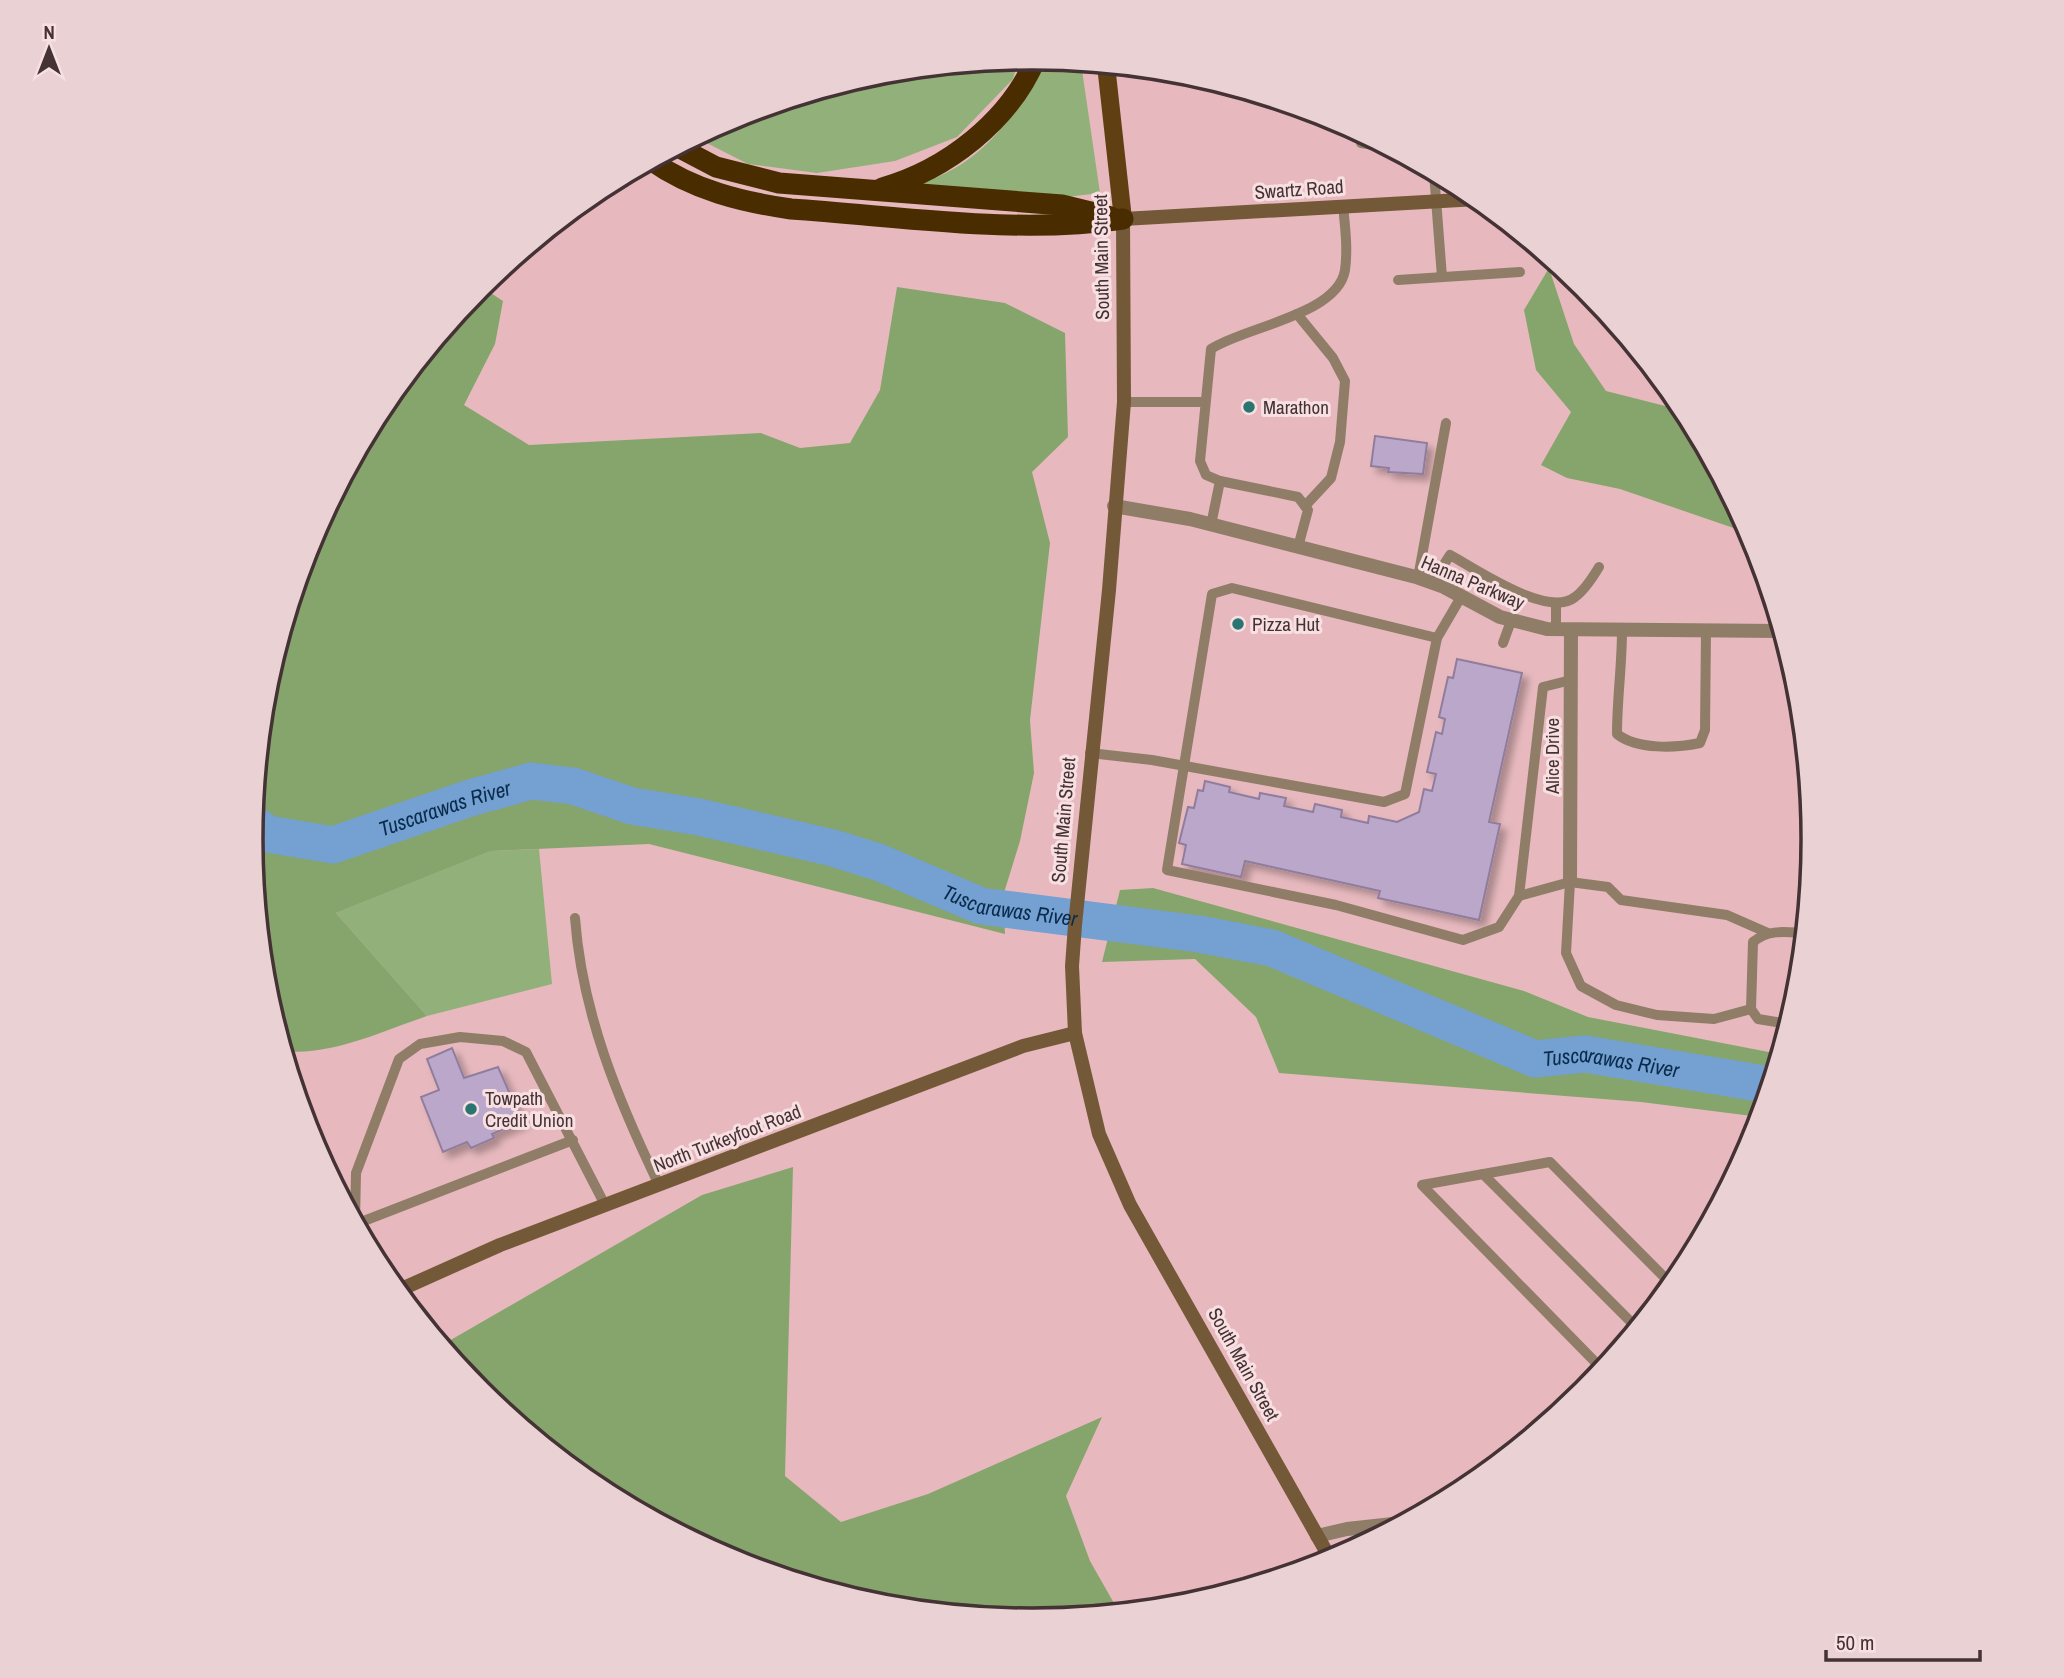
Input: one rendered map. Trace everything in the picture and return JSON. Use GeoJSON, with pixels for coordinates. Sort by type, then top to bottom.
{"type":"FeatureCollection","features":[{"type":"Feature","properties":{"kind":"highway"},"geometry":{"type":"LineString","coordinates":[[879,188],[901,183],[968,145],[995,120],[1016,93],[1029,70]]}},
{"type":"Feature","properties":{"kind":"highway"},"geometry":{"type":"LineString","coordinates":[[687,152],[716,167],[748,177],[819,186],[879,188],[909,195],[1062,205],[1123,219]]}},
{"type":"Feature","properties":{"kind":"highway"},"geometry":{"type":"LineString","coordinates":[[662,165],[716,193],[754,204],[791,209],[1030,226],[1085,225],[1123,219]]}},
{"type":"Feature","properties":{"kind":"main road","name":"South Main Street"},"geometry":{"type":"LineString","coordinates":[[1107,75],[1123,219],[1124,402],[1109,590],[1080,862],[1072,966],[1075,1033],[1099,1134],[1130,1205],[1325,1549]]}},
{"type":"Feature","properties":{"kind":"main road","name":"Swartz Road"},"geometry":{"type":"LineString","coordinates":[[1123,219],[1458,199]]}},
{"type":"Feature","properties":{"kind":"main road","name":"North Turkeyfoot Road"},"geometry":{"type":"LineString","coordinates":[[407,1286],[500,1245],[1023,1046],[1075,1033]]}},
{"type":"Feature","properties":{"kind":"street","name":"Hanna Parkway"},"geometry":{"type":"LineString","coordinates":[[1114,506],[1211,524],[1425,580],[1511,621],[1556,630],[1772,631]]}},
{"type":"Feature","properties":{"kind":"street","name":"Alice Drive"},"geometry":{"type":"LineString","coordinates":[[1570,882],[1572,631]]}},
{"type":"Feature","properties":{"kind":"street"},"geometry":{"type":"LineString","coordinates":[[1317,1536],[1378,1526]]}},
{"type":"Feature","properties":{"kind":"lane"},"geometry":{"type":"LineString","coordinates":[[1435,185],[1441,277]]}},
{"type":"Feature","properties":{"kind":"lane"},"geometry":{"type":"LineString","coordinates":[[1298,547],[1308,510],[1298,497],[1220,481],[1206,475],[1199,461],[1211,349],[1245,331],[1297,314],[1329,296],[1345,273],[1343,205]]}},
{"type":"Feature","properties":{"kind":"lane"},"geometry":{"type":"LineString","coordinates":[[1398,280],[1520,272]]}},
{"type":"Feature","properties":{"kind":"lane"},"geometry":{"type":"LineString","coordinates":[[1297,314],[1333,358],[1345,382],[1340,442],[1331,478],[1305,506]]}},
{"type":"Feature","properties":{"kind":"lane"},"geometry":{"type":"LineString","coordinates":[[1124,402],[1206,402]]}},
{"type":"Feature","properties":{"kind":"lane"},"geometry":{"type":"LineString","coordinates":[[1425,580],[1446,423]]}},
{"type":"Feature","properties":{"kind":"lane"},"geometry":{"type":"LineString","coordinates":[[1211,524],[1220,481]]}},
{"type":"Feature","properties":{"kind":"lane"},"geometry":{"type":"LineString","coordinates":[[1425,580],[1450,555],[1512,589],[1556,603],[1574,599],[1599,567]]}},
{"type":"Feature","properties":{"kind":"lane"},"geometry":{"type":"LineString","coordinates":[[1437,638],[1232,588],[1212,594],[1167,870],[1336,905],[1463,940],[1499,927],[1519,896],[1543,687],[1571,680]]}},
{"type":"Feature","properties":{"kind":"lane"},"geometry":{"type":"LineString","coordinates":[[1090,753],[1184,766],[1384,802],[1405,794],[1437,638],[1461,597]]}},
{"type":"Feature","properties":{"kind":"lane"},"geometry":{"type":"LineString","coordinates":[[1556,603],[1556,630]]}},
{"type":"Feature","properties":{"kind":"lane"},"geometry":{"type":"LineString","coordinates":[[1503,643],[1511,621]]}},
{"type":"Feature","properties":{"kind":"lane"},"geometry":{"type":"LineString","coordinates":[[1622,630],[1617,734],[1628,743],[1684,746],[1700,743],[1705,730],[1706,631]]}},
{"type":"Feature","properties":{"kind":"lane"},"geometry":{"type":"LineString","coordinates":[[1519,896],[1570,882],[1608,887],[1621,900],[1727,915],[1768,933],[1795,933]]}},
{"type":"Feature","properties":{"kind":"lane"},"geometry":{"type":"LineString","coordinates":[[1570,882],[1566,953],[1581,986],[1616,1005],[1657,1015],[1714,1019],[1751,1009]]}},
{"type":"Feature","properties":{"kind":"lane"},"geometry":{"type":"LineString","coordinates":[[575,918],[579,964],[590,1015],[628,1121],[659,1185]]}},
{"type":"Feature","properties":{"kind":"lane"},"geometry":{"type":"LineString","coordinates":[[1768,933],[1753,942],[1751,1009],[1758,1019],[1778,1022]]}},
{"type":"Feature","properties":{"kind":"lane"},"geometry":{"type":"LineString","coordinates":[[356,1205],[356,1173],[399,1059],[420,1044],[460,1037],[503,1041],[526,1052],[605,1205]]}},
{"type":"Feature","properties":{"kind":"lane"},"geometry":{"type":"LineString","coordinates":[[364,1220],[573,1140]]}},
{"type":"Feature","properties":{"kind":"lane"},"geometry":{"type":"LineString","coordinates":[[1595,1362],[1422,1185],[1550,1161],[1664,1276]]}},
{"type":"Feature","properties":{"kind":"lane"},"geometry":{"type":"LineString","coordinates":[[1483,1174],[1630,1321]]}},
{"type":"Feature","properties":{"kind":"green space"},"geometry":{"type":"Polygon","coordinates":[[[1038,70],[1082,72],[1100,193],[1066,197],[913,185],[937,177],[976,153],[993,138],[1038,70]]]}},
{"type":"Feature","properties":{"kind":"green space"},"geometry":{"type":"Polygon","coordinates":[[[1016,71],[1013,79],[957,137],[895,161],[817,173],[748,164],[706,143],[785,111],[833,96],[932,77],[1016,71]]]}},
{"type":"Feature","properties":{"kind":"green space"},"geometry":{"type":"Polygon","coordinates":[[[1548,269],[1574,344],[1606,391],[1667,406],[1698,455],[1735,528],[1620,489],[1567,478],[1541,465],[1571,412],[1536,370],[1524,310],[1548,269]]]}},
{"type":"Feature","properties":{"kind":"green space"},"geometry":{"type":"Polygon","coordinates":[[[897,287],[1005,303],[1065,333],[1068,437],[1032,472],[1050,543],[1030,720],[1034,773],[1020,841],[1003,896],[1005,934],[649,844],[491,851],[336,913],[427,1016],[338,1046],[293,1052],[278,989],[265,889],[263,839],[270,739],[289,640],[322,545],[366,454],[422,371],[488,295],[490,293],[503,301],[495,344],[464,405],[529,445],[761,433],[800,448],[850,443],[880,390],[897,287]]]}},
{"type":"Feature","properties":{"kind":"green space"},"geometry":{"type":"Polygon","coordinates":[[[539,849],[552,984],[427,1016],[336,913],[491,851],[539,849]]]}},
{"type":"Feature","properties":{"kind":"green space"},"geometry":{"type":"Polygon","coordinates":[[[1153,888],[1524,991],[1588,1017],[1771,1052],[1749,1116],[1641,1102],[1279,1073],[1256,1017],[1195,959],[1102,962],[1120,890],[1153,888]]]}},
{"type":"Feature","properties":{"kind":"green space"},"geometry":{"type":"Polygon","coordinates":[[[793,1167],[785,1476],[841,1522],[928,1494],[1102,1417],[1066,1496],[1090,1561],[1114,1603],[1032,1608],[932,1601],[833,1582],[738,1549],[647,1505],[564,1449],[488,1383],[450,1341],[702,1195],[793,1167]]]}},
{"type":"Feature","properties":{"kind":"building"},"geometry":{"type":"Polygon","coordinates":[[[1375,436],[1427,443],[1423,474],[1388,472],[1389,468],[1371,466],[1375,436]]]}},
{"type":"Feature","properties":{"kind":"building"},"geometry":{"type":"Polygon","coordinates":[[[1457,659],[1522,673],[1489,822],[1500,824],[1479,920],[1378,898],[1380,891],[1245,861],[1241,877],[1182,864],[1186,845],[1179,843],[1188,807],[1194,808],[1198,790],[1203,791],[1205,781],[1230,787],[1229,792],[1259,799],[1260,793],[1286,798],[1284,806],[1313,812],[1315,804],[1342,810],[1341,817],[1368,823],[1369,816],[1397,822],[1419,812],[1424,789],[1432,791],[1436,774],[1427,772],[1436,732],[1442,734],[1445,719],[1439,717],[1448,677],[1453,678],[1457,659]]]}},
{"type":"Feature","properties":{"kind":"building","name":"Towpath Credit Union"},"geometry":{"type":"Polygon","coordinates":[[[452,1048],[464,1078],[498,1067],[522,1121],[492,1134],[494,1138],[471,1148],[467,1142],[443,1152],[421,1097],[439,1090],[427,1059],[452,1048]]]}},
{"type":"Feature","properties":{"kind":"waterway","name":"Tuscarawas River"},"geometry":{"type":"LineString","coordinates":[[263,831],[268,834],[333,845],[470,798],[531,781],[573,786],[632,806],[699,817],[833,848],[878,862],[981,906],[1199,934],[1272,948],[1535,1059],[1585,1054],[1761,1083]]}},
{"type":"Feature","properties":{"kind":"place","name":"Marathon"},"geometry":{"type":"Point","coordinates":[1249,407]}},
{"type":"Feature","properties":{"kind":"place","name":"Pizza Hut"},"geometry":{"type":"Point","coordinates":[1238,624]}},
{"type":"Feature","properties":{"kind":"place","name":"Towpath Credit Union"},"geometry":{"type":"Point","coordinates":[471,1109]}}]}
